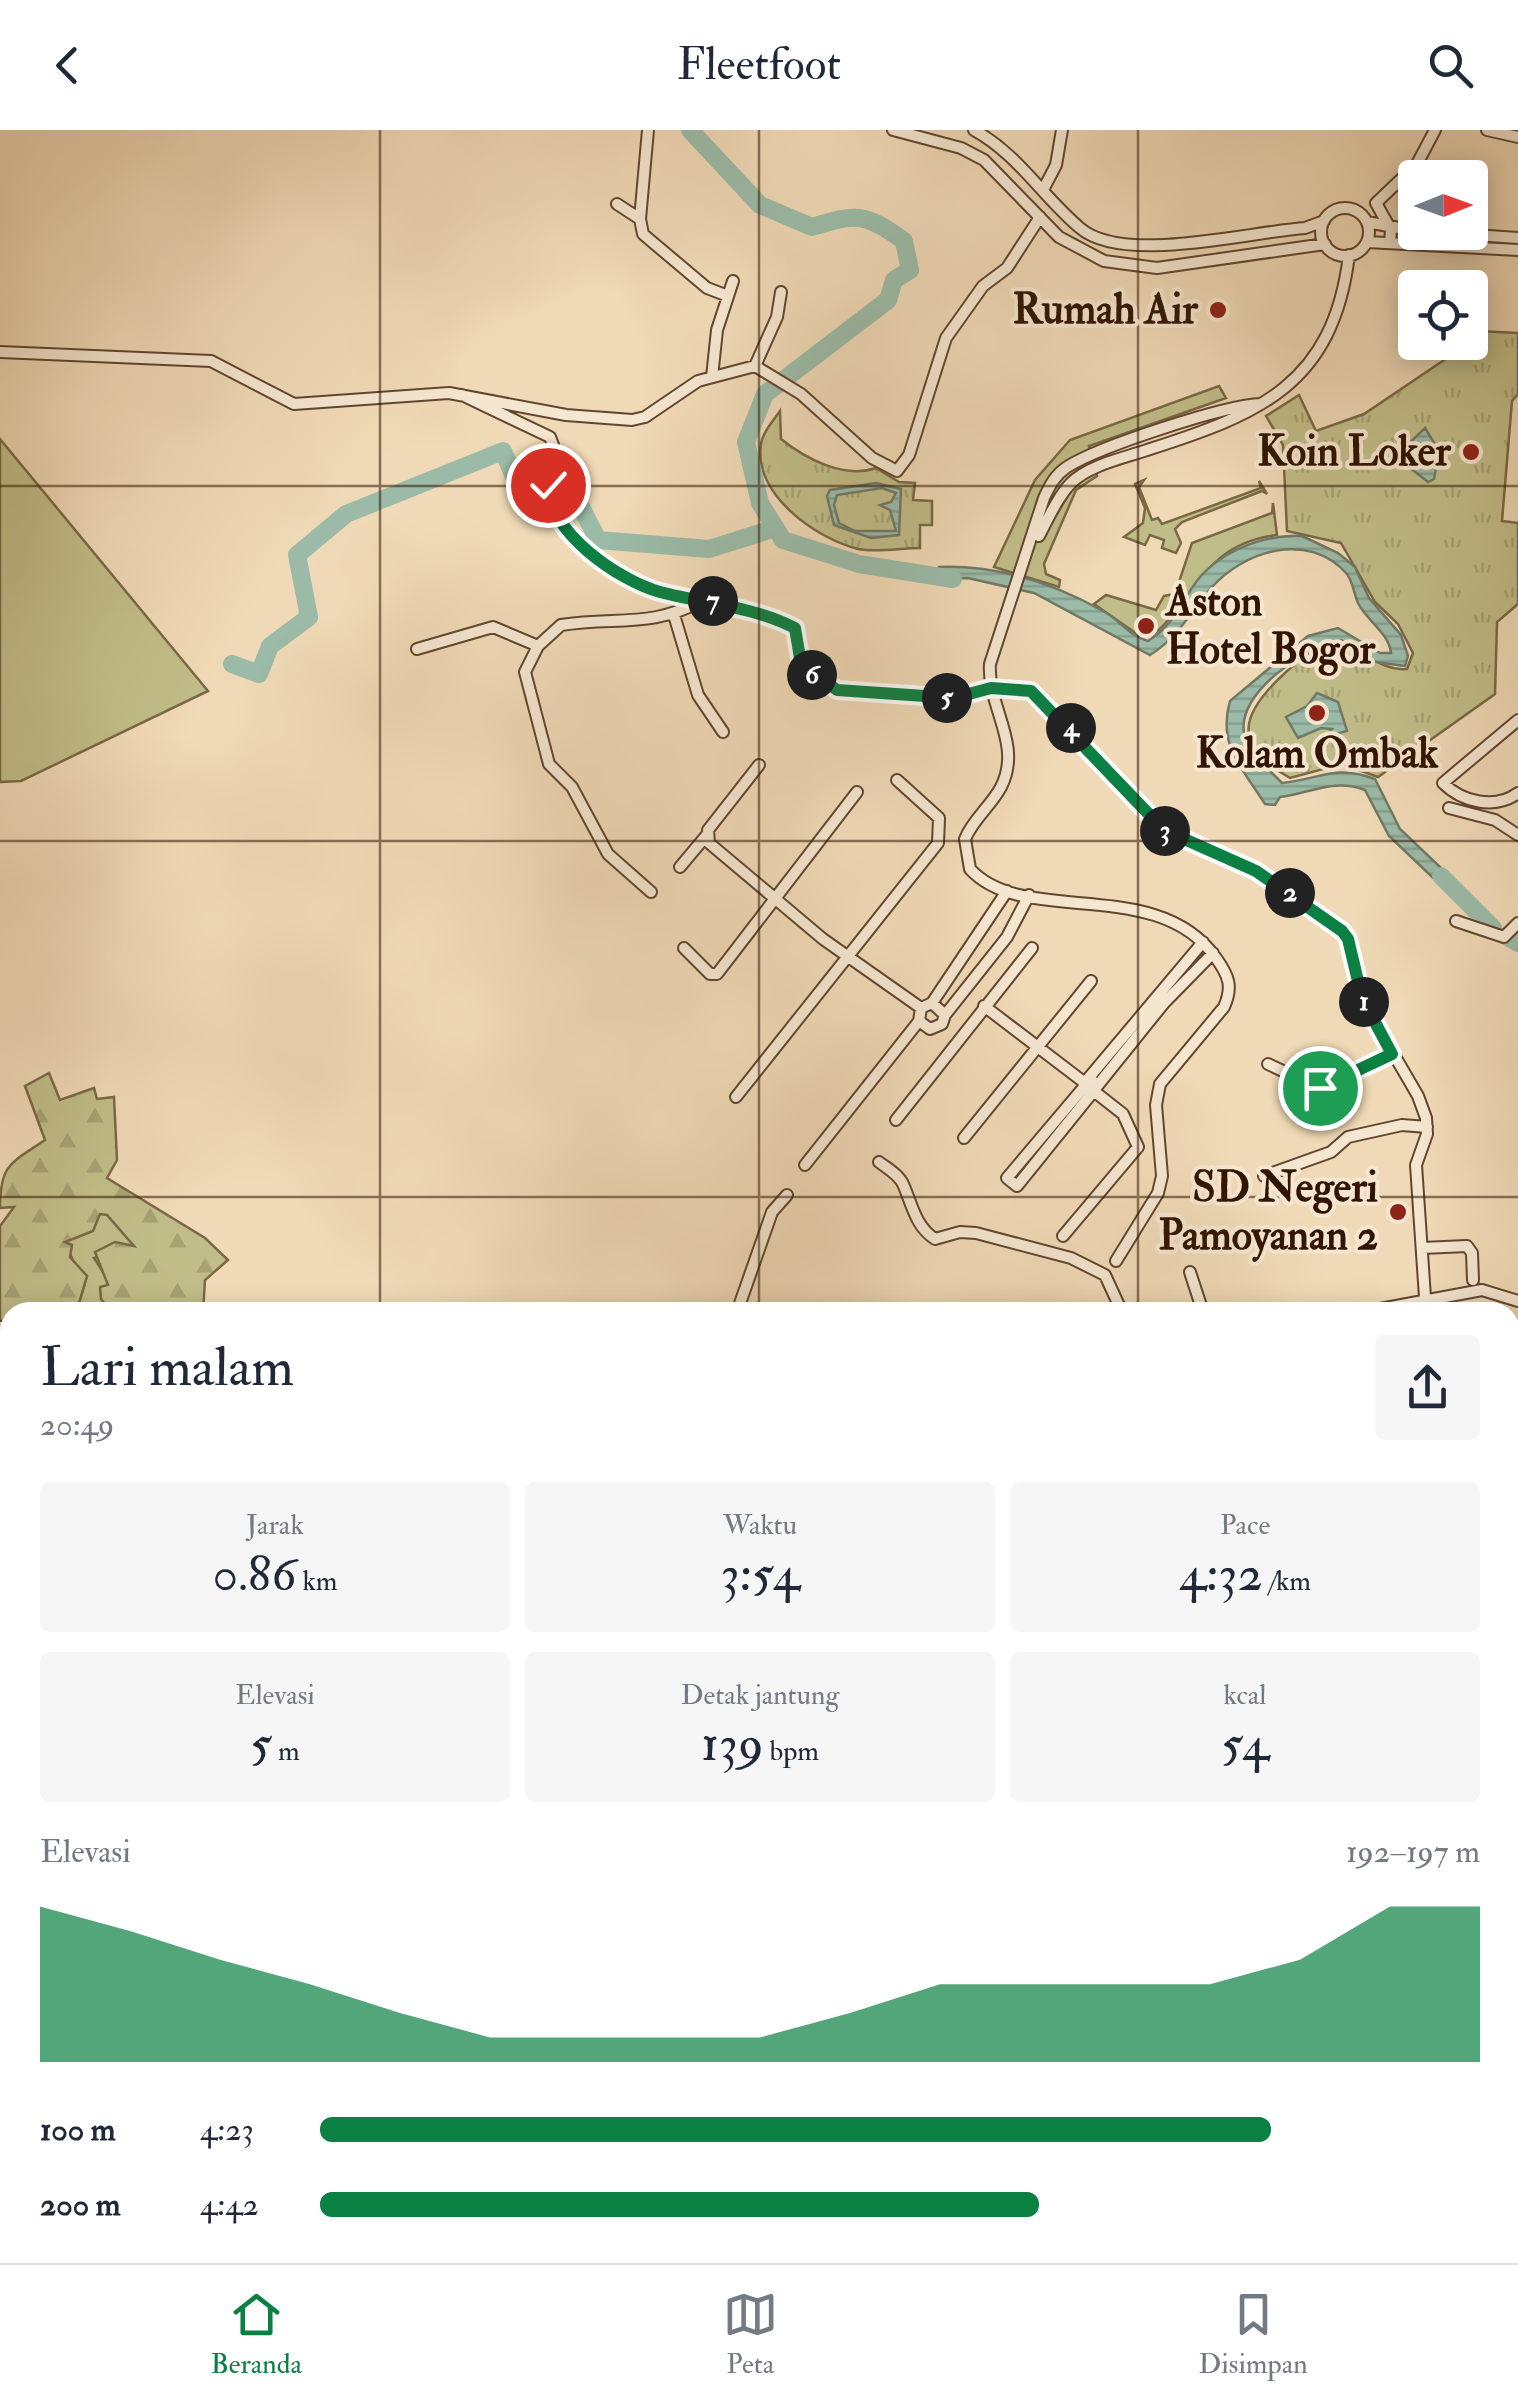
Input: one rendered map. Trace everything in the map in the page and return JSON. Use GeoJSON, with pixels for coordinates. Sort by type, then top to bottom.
{"type":"FeatureCollection","features":[{"type":"Feature","properties":{"kind":"street"},"geometry":{"type":"LineString","coordinates":[[648,130],[640,219],[643,234],[707,288],[728,296]]}},
{"type":"Feature","properties":{"kind":"street"},"geometry":{"type":"LineString","coordinates":[[893,130],[961,148],[1002,175],[1071,247],[1132,267],[1174,267],[1325,244]]}},
{"type":"Feature","properties":{"kind":"street"},"geometry":{"type":"LineString","coordinates":[[974,130],[1017,162],[1087,234],[1130,247],[1305,228],[1342,208],[1357,211],[1367,222],[1398,230]]}},
{"type":"Feature","properties":{"kind":"street"},"geometry":{"type":"LineString","coordinates":[[1043,190],[1056,165],[1062,130]]}},
{"type":"Feature","properties":{"kind":"street"},"geometry":{"type":"LineString","coordinates":[[1390,243],[1391,230],[1376,203],[1416,164],[1435,130]]}},
{"type":"Feature","properties":{"kind":"street"},"geometry":{"type":"LineString","coordinates":[[1486,130],[1518,137]]}},
{"type":"Feature","properties":{"kind":"street"},"geometry":{"type":"LineString","coordinates":[[1002,175],[1017,162]]}},
{"type":"Feature","properties":{"kind":"street"},"geometry":{"type":"LineString","coordinates":[[617,204],[640,219]]}},
{"type":"Feature","properties":{"kind":"street"},"geometry":{"type":"LineString","coordinates":[[0,352],[212,361],[294,404],[413,393],[462,395],[566,415],[632,420],[645,417],[684,388],[755,366],[801,394],[872,458],[900,470],[909,455],[946,338],[983,286],[1007,268],[1040,217]]}},
{"type":"Feature","properties":{"kind":"street"},"geometry":{"type":"LineString","coordinates":[[1324,221],[1325,244],[1335,254],[1349,255],[1367,242],[1518,250]]}},
{"type":"Feature","properties":{"kind":"street"},"geometry":{"type":"LineString","coordinates":[[1367,222],[1367,242]]}},
{"type":"Feature","properties":{"kind":"street"},"geometry":{"type":"LineString","coordinates":[[1488,236],[1518,238]]}},
{"type":"Feature","properties":{"kind":"street"},"geometry":{"type":"LineString","coordinates":[[1116,1260],[1158,1193],[1162,1176],[1156,1105],[1160,1084],[1230,994],[1228,975],[1203,942],[1180,924],[1142,912],[1007,891],[975,875],[967,864],[964,846],[970,828],[1001,787],[1009,756],[991,688],[992,656],[1032,544],[1078,478],[1234,420],[1292,386],[1324,346],[1340,304],[1349,255]]}},
{"type":"Feature","properties":{"kind":"street"},"geometry":{"type":"LineString","coordinates":[[712,377],[717,330],[733,281]]}},
{"type":"Feature","properties":{"kind":"street"},"geometry":{"type":"LineString","coordinates":[[755,366],[777,317],[781,292]]}},
{"type":"Feature","properties":{"kind":"street"},"geometry":{"type":"LineString","coordinates":[[462,395],[550,438],[553,445],[548,500],[576,543],[602,561],[646,587],[704,599],[795,628],[801,664],[831,688],[954,698],[991,688],[1036,694],[1164,830],[1256,871],[1342,931],[1348,939],[1362,998],[1418,1096],[1427,1127],[1416,1165],[1426,1302]]}},
{"type":"Feature","properties":{"kind":"street"},"geometry":{"type":"LineString","coordinates":[[651,892],[608,854],[572,787],[544,755],[524,672],[538,646],[561,625],[649,622],[674,616],[704,599]]}},
{"type":"Feature","properties":{"kind":"street"},"geometry":{"type":"LineString","coordinates":[[674,616],[698,696],[723,732]]}},
{"type":"Feature","properties":{"kind":"street"},"geometry":{"type":"LineString","coordinates":[[417,649],[490,627],[538,646]]}},
{"type":"Feature","properties":{"kind":"street"},"geometry":{"type":"LineString","coordinates":[[1518,720],[1443,783],[1481,802],[1500,802],[1518,793]]}},
{"type":"Feature","properties":{"kind":"street"},"geometry":{"type":"LineString","coordinates":[[680,867],[759,765]]}},
{"type":"Feature","properties":{"kind":"street"},"geometry":{"type":"LineString","coordinates":[[736,1097],[924,864],[941,835],[939,818],[897,780]]}},
{"type":"Feature","properties":{"kind":"street"},"geometry":{"type":"LineString","coordinates":[[684,948],[710,974],[717,974],[857,792]]}},
{"type":"Feature","properties":{"kind":"street"},"geometry":{"type":"LineString","coordinates":[[1449,808],[1495,820],[1518,835]]}},
{"type":"Feature","properties":{"kind":"street"},"geometry":{"type":"LineString","coordinates":[[706,836],[708,843],[848,957],[945,1015]]}},
{"type":"Feature","properties":{"kind":"street"},"geometry":{"type":"LineString","coordinates":[[804,1165],[920,1021],[927,1005],[1007,891]]}},
{"type":"Feature","properties":{"kind":"street"},"geometry":{"type":"LineString","coordinates":[[920,1021],[934,1029],[1007,937],[1030,895]]}},
{"type":"Feature","properties":{"kind":"street"},"geometry":{"type":"LineString","coordinates":[[1456,921],[1505,935],[1518,923]]}},
{"type":"Feature","properties":{"kind":"street"},"geometry":{"type":"LineString","coordinates":[[1040,1145],[1126,1043],[1176,972],[1203,942]]}},
{"type":"Feature","properties":{"kind":"street"},"geometry":{"type":"LineString","coordinates":[[896,1120],[1032,948]]}},
{"type":"Feature","properties":{"kind":"street"},"geometry":{"type":"LineString","coordinates":[[1147,1016],[1213,953]]}},
{"type":"Feature","properties":{"kind":"street"},"geometry":{"type":"LineString","coordinates":[[1176,972],[1186,981]]}},
{"type":"Feature","properties":{"kind":"street"},"geometry":{"type":"LineString","coordinates":[[964,1138],[1091,980]]}},
{"type":"Feature","properties":{"kind":"street"},"geometry":{"type":"LineString","coordinates":[[984,1006],[1123,1114],[1138,1147],[1063,1236]]}},
{"type":"Feature","properties":{"kind":"street"},"geometry":{"type":"LineString","coordinates":[[1268,1064],[1320,1088],[1392,1054]]}},
{"type":"Feature","properties":{"kind":"street"},"geometry":{"type":"LineString","coordinates":[[1264,1176],[1331,1152],[1348,1137],[1402,1126],[1427,1127]]}},
{"type":"Feature","properties":{"kind":"street"},"geometry":{"type":"LineString","coordinates":[[879,1162],[902,1182],[908,1206],[935,1239],[960,1232],[986,1234],[1071,1258],[1104,1275],[1117,1302]]}},
{"type":"Feature","properties":{"kind":"street"},"geometry":{"type":"LineString","coordinates":[[740,1302],[772,1212],[786,1195]]}},
{"type":"Feature","properties":{"kind":"street"},"geometry":{"type":"LineString","coordinates":[[1422,1248],[1467,1246],[1472,1253],[1473,1280]]}},
{"type":"Feature","properties":{"kind":"street"},"geometry":{"type":"LineString","coordinates":[[1190,1272],[1200,1302]]}},
{"type":"Feature","properties":{"kind":"street"},"geometry":{"type":"LineString","coordinates":[[1408,1302],[1482,1290],[1518,1301]]}},
{"type":"Feature","properties":{"kind":"green space"},"geometry":{"type":"Polygon","coordinates":[[[1488,332],[1518,333],[1518,394],[1512,401],[1502,521],[1518,523],[1518,604],[1497,622],[1495,694],[1378,777],[1342,764],[1290,778],[1258,753],[1251,740],[1252,715],[1271,687],[1306,655],[1330,644],[1349,646],[1395,669],[1407,669],[1413,653],[1398,624],[1375,602],[1341,543],[1287,531],[1283,445],[1266,416],[1299,395],[1316,431],[1364,414],[1444,360],[1488,360],[1488,332]]]}},
{"type":"Feature","properties":{"kind":"green space"},"geometry":{"type":"Polygon","coordinates":[[[1219,386],[1226,398],[1089,446],[1097,476],[1076,490],[1044,564],[1046,574],[1060,580],[1059,587],[994,567],[1035,480],[1070,440],[1219,386]]]}},
{"type":"Feature","properties":{"kind":"green space"},"geometry":{"type":"Polygon","coordinates":[[[780,411],[781,439],[802,454],[838,469],[876,468],[899,482],[915,483],[913,500],[932,501],[932,525],[920,525],[920,548],[858,549],[824,535],[790,511],[767,480],[761,462],[762,440],[780,411]]]}},
{"type":"Feature","properties":{"kind":"green space"},"geometry":{"type":"Polygon","coordinates":[[[0,439],[208,691],[21,781],[0,782],[0,439]]]}},
{"type":"Feature","properties":{"kind":"green space"},"geometry":{"type":"Polygon","coordinates":[[[1144,480],[1139,487],[1152,520],[1158,518],[1162,524],[1261,488],[1259,481],[1267,494],[1262,491],[1182,522],[1175,529],[1181,543],[1176,553],[1162,548],[1164,540],[1150,535],[1145,545],[1124,537],[1143,523],[1145,508],[1135,484],[1144,480]]]}},
{"type":"Feature","properties":{"kind":"green space"},"geometry":{"type":"Polygon","coordinates":[[[1273,503],[1277,535],[1252,540],[1216,561],[1152,636],[1137,634],[1094,604],[1106,595],[1156,610],[1164,596],[1175,594],[1192,543],[1272,513],[1273,503]]]}},
{"type":"Feature","properties":{"kind":"green space"},"geometry":{"type":"Polygon","coordinates":[[[49,1073],[60,1100],[94,1088],[97,1099],[114,1097],[117,1160],[107,1178],[205,1238],[228,1260],[205,1280],[204,1302],[103,1302],[100,1287],[108,1285],[95,1252],[115,1242],[134,1246],[107,1215],[100,1214],[93,1231],[65,1242],[72,1245],[70,1257],[87,1276],[79,1302],[0,1302],[0,1226],[14,1207],[0,1208],[2,1182],[16,1160],[45,1140],[25,1086],[49,1073]]]}},
{"type":"Feature","properties":{"kind":"green space"},"geometry":{"type":"Polygon","coordinates":[[[100,1214],[106,1214],[135,1246],[94,1258],[108,1280],[105,1302],[79,1302],[87,1276],[78,1271],[65,1243],[100,1214]]]}},
{"type":"Feature","properties":{"kind":"shaded area"},"geometry":{"type":"Polygon","coordinates":[[[1425,428],[1439,451],[1434,479],[1428,482],[1400,460],[1400,452],[1425,428]]]}},
{"type":"Feature","properties":{"kind":"shaded area"},"geometry":{"type":"Polygon","coordinates":[[[876,483],[901,489],[899,535],[871,538],[834,525],[827,496],[830,490],[876,483]],[[882,488],[837,495],[834,505],[839,523],[855,531],[896,531],[890,510],[880,505],[891,502],[896,493],[882,488]]]}},
{"type":"Feature","properties":{"kind":"shaded area"},"geometry":{"type":"Polygon","coordinates":[[[1302,536],[1338,553],[1355,567],[1369,598],[1401,635],[1408,656],[1405,666],[1376,662],[1341,640],[1311,652],[1277,673],[1251,702],[1245,717],[1246,740],[1282,783],[1338,773],[1375,779],[1400,829],[1459,885],[1450,894],[1389,836],[1365,790],[1333,786],[1280,797],[1275,805],[1265,804],[1234,756],[1227,731],[1230,701],[1308,636],[1338,628],[1380,653],[1391,653],[1386,639],[1358,603],[1347,574],[1331,560],[1296,549],[1258,556],[1241,564],[1211,588],[1177,632],[1150,655],[1034,593],[968,578],[939,579],[939,567],[982,569],[1024,578],[1084,601],[1148,641],[1169,623],[1201,576],[1226,556],[1255,542],[1302,536]]]}},
{"type":"Feature","properties":{"kind":"shaded area","name":"Kolam Ombak"},"geometry":{"type":"Polygon","coordinates":[[[1317,693],[1338,702],[1347,731],[1325,737],[1332,729],[1321,728],[1298,738],[1286,717],[1307,706],[1317,693]]]}},
{"type":"Feature","properties":{"kind":"waterway"},"geometry":{"type":"LineString","coordinates":[[690,130],[760,205],[812,227],[860,218],[880,225],[904,241],[910,270],[894,280],[888,300],[765,394],[746,442],[760,503],[783,540],[859,564],[953,579]]}},
{"type":"Feature","properties":{"kind":"waterway"},"geometry":{"type":"LineString","coordinates":[[232,664],[259,674],[270,646],[309,617],[297,555],[346,514],[503,451],[515,479],[581,507],[598,540],[709,549],[776,528]]}},
{"type":"Feature","properties":{"kind":"waterway"},"geometry":{"type":"LineString","coordinates":[[1441,876],[1493,928]]}},
{"type":"Feature","properties":{"kind":"waterway"},"geometry":{"type":"LineString","coordinates":[[1506,936],[1518,943]]}},
{"type":"Feature","properties":{"kind":"place","name":"Rumah Air"},"geometry":{"type":"Point","coordinates":[1218,310]}},
{"type":"Feature","properties":{"kind":"place","name":"Koin Loker"},"geometry":{"type":"Point","coordinates":[1471,452]}},
{"type":"Feature","properties":{"kind":"place","name":"Aston Hotel Bogor"},"geometry":{"type":"Point","coordinates":[1146,626]}},
{"type":"Feature","properties":{"kind":"place","name":"Kolam Ombak"},"geometry":{"type":"Point","coordinates":[1317,713]}},
{"type":"Feature","properties":{"kind":"place","name":"SD Negeri Pamoyanan 2"},"geometry":{"type":"Point","coordinates":[1398,1212]}},
{"type":"Feature","properties":{"kind":"route"},"geometry":{"type":"LineString","coordinates":[[548,485],[550,504],[576,543],[587,552],[646,587],[728,604],[790,625],[798,633],[801,664],[831,688],[954,698],[1001,687],[1031,691],[1074,731],[1171,836],[1256,871],[1342,931],[1348,939],[1362,998],[1392,1054],[1320,1088]]}}]}
